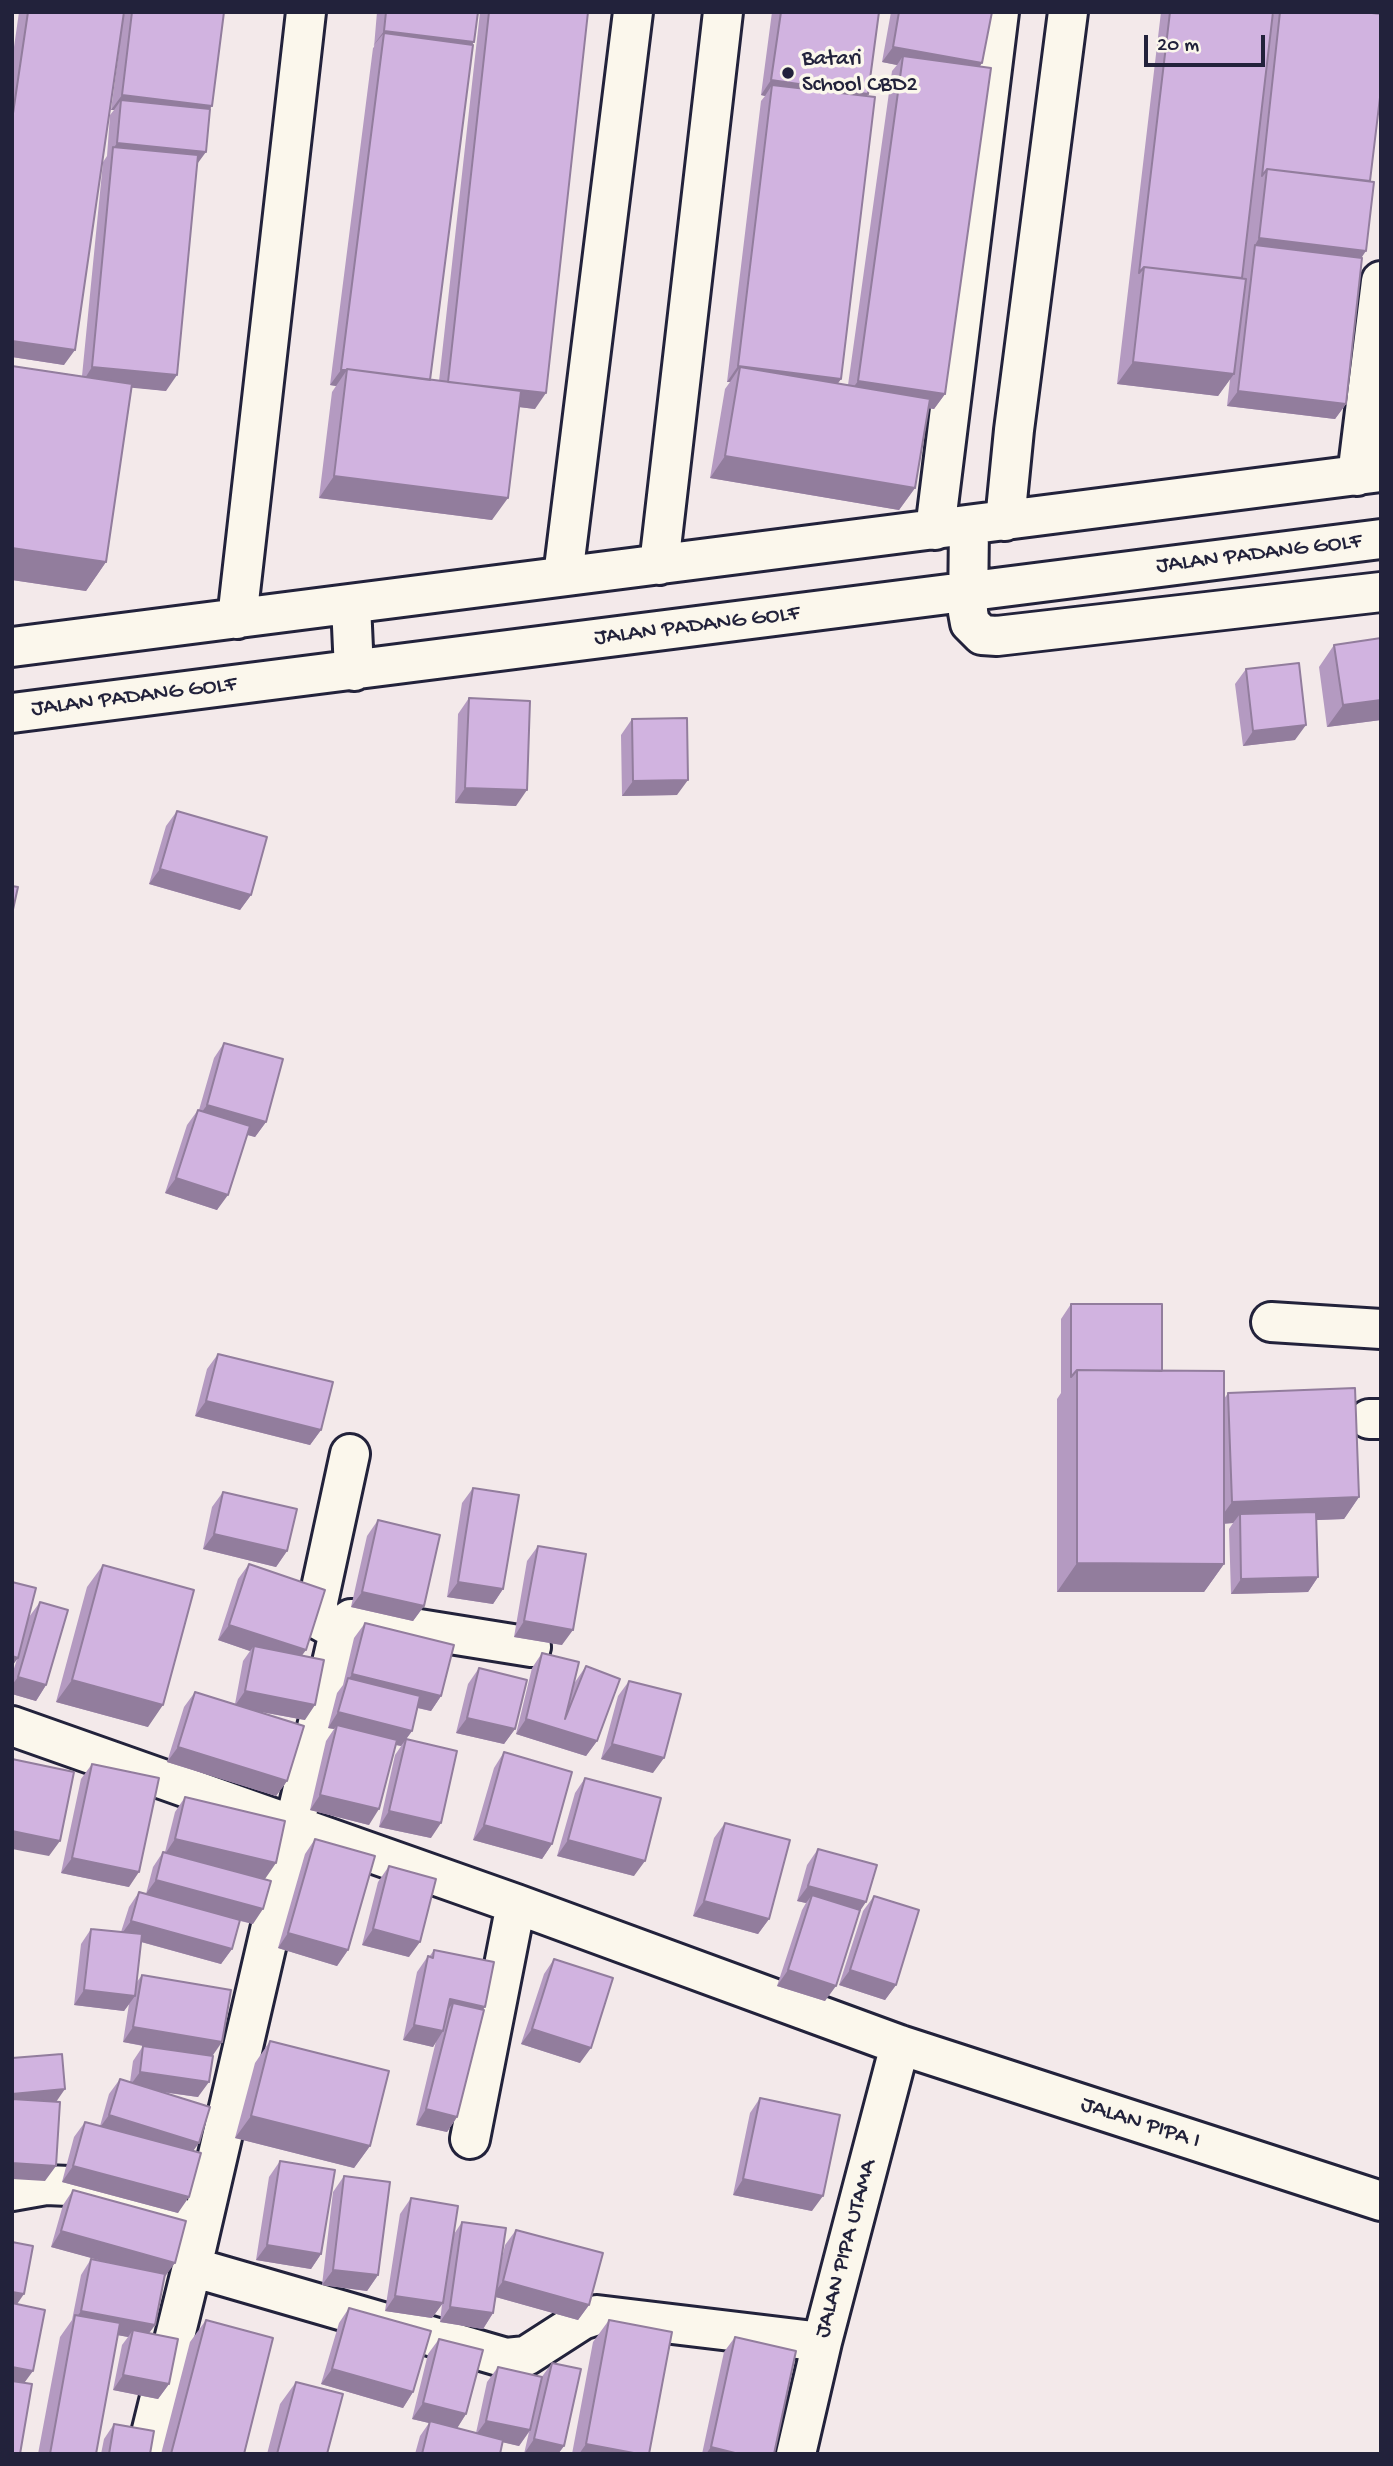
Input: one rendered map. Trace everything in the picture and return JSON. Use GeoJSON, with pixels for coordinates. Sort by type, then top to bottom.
{"type":"FeatureCollection","features":[{"type":"Feature","properties":{"kind":"street"},"geometry":{"type":"LineString","coordinates":[[237,619],[306,12]]}},
{"type":"Feature","properties":{"kind":"street"},"geometry":{"type":"LineString","coordinates":[[563,576],[633,12]]}},
{"type":"Feature","properties":{"kind":"street"},"geometry":{"type":"LineString","coordinates":[[659,565],[723,12]]}},
{"type":"Feature","properties":{"kind":"street"},"geometry":{"type":"LineString","coordinates":[[999,12],[969,526],[970,623],[982,635],[997,636],[1381,592]]}},
{"type":"Feature","properties":{"kind":"street"},"geometry":{"type":"LineString","coordinates":[[969,526],[1068,12]]}},
{"type":"Feature","properties":{"kind":"street"},"geometry":{"type":"LineString","coordinates":[[12,647],[1369,474],[1381,281]]}},
{"type":"Feature","properties":{"kind":"street","name":"JALAN PADANG GOLF"},"geometry":{"type":"LineString","coordinates":[[12,713],[1381,539]]}},
{"type":"Feature","properties":{"kind":"street"},"geometry":{"type":"LineString","coordinates":[[351,604],[354,671]]}},
{"type":"Feature","properties":{"kind":"street"},"geometry":{"type":"LineString","coordinates":[[1271,1322],[1381,1329]]}},
{"type":"Feature","properties":{"kind":"street"},"geometry":{"type":"LineString","coordinates":[[339,1630],[319,1620],[318,1602],[349,1454]]}},
{"type":"Feature","properties":{"kind":"street"},"geometry":{"type":"LineString","coordinates":[[146,2454],[192,2267],[339,1630],[346,1622],[358,1619],[531,1647]]}},
{"type":"Feature","properties":{"kind":"street","name":"JALAN PIPA I"},"geometry":{"type":"LineString","coordinates":[[12,1726],[295,1824],[900,2045],[1381,2201]]}},
{"type":"Feature","properties":{"kind":"street"},"geometry":{"type":"LineString","coordinates":[[470,2139],[516,1904]]}},
{"type":"Feature","properties":{"kind":"street","name":"JALAN PIPA UTAMA"},"geometry":{"type":"LineString","coordinates":[[796,2454],[822,2342],[900,2045]]}},
{"type":"Feature","properties":{"kind":"street"},"geometry":{"type":"LineString","coordinates":[[12,2191],[46,2185],[69,2186],[201,2224]]}},
{"type":"Feature","properties":{"kind":"street"},"geometry":{"type":"LineString","coordinates":[[192,2267],[506,2358],[526,2356],[582,2320],[597,2315],[822,2342]]}},
{"type":"Feature","properties":{"kind":"building"},"geometry":{"type":"Polygon","coordinates":[[[28,12],[124,12],[75,350],[12,341],[12,120],[28,12]]]}},
{"type":"Feature","properties":{"kind":"building"},"geometry":{"type":"Polygon","coordinates":[[[132,12],[224,12],[212,106],[122,95],[132,12]]]}},
{"type":"Feature","properties":{"kind":"building"},"geometry":{"type":"Polygon","coordinates":[[[386,12],[478,12],[474,42],[384,31],[386,12]]]}},
{"type":"Feature","properties":{"kind":"building"},"geometry":{"type":"Polygon","coordinates":[[[489,12],[588,12],[546,393],[448,382],[489,12]]]}},
{"type":"Feature","properties":{"kind":"building"},"geometry":{"type":"Polygon","coordinates":[[[781,12],[879,12],[868,94],[771,80],[781,12]]]}},
{"type":"Feature","properties":{"kind":"building"},"geometry":{"type":"Polygon","coordinates":[[[899,12],[992,12],[982,63],[893,47],[899,12]]]}},
{"type":"Feature","properties":{"kind":"building"},"geometry":{"type":"Polygon","coordinates":[[[1170,12],[1273,12],[1242,278],[1144,267],[1139,273],[1170,12]]]}},
{"type":"Feature","properties":{"kind":"building"},"geometry":{"type":"Polygon","coordinates":[[[1280,12],[1381,14],[1381,89],[1370,181],[1267,169],[1262,176],[1280,12]]]}},
{"type":"Feature","properties":{"kind":"building"},"geometry":{"type":"Polygon","coordinates":[[[384,33],[473,45],[430,380],[341,370],[384,33]]]}},
{"type":"Feature","properties":{"kind":"building"},"geometry":{"type":"Polygon","coordinates":[[[903,56],[991,68],[945,394],[858,381],[903,56]]]}},
{"type":"Feature","properties":{"kind":"building"},"geometry":{"type":"Polygon","coordinates":[[[772,85],[875,97],[841,379],[738,366],[772,85]]]}},
{"type":"Feature","properties":{"kind":"building"},"geometry":{"type":"Polygon","coordinates":[[[121,100],[210,109],[206,152],[117,143],[121,100]]]}},
{"type":"Feature","properties":{"kind":"building"},"geometry":{"type":"Polygon","coordinates":[[[113,147],[198,155],[177,375],[92,367],[113,147]]]}},
{"type":"Feature","properties":{"kind":"building"},"geometry":{"type":"Polygon","coordinates":[[[1267,169],[1374,182],[1366,251],[1259,238],[1267,169]]]}},
{"type":"Feature","properties":{"kind":"building"},"geometry":{"type":"Polygon","coordinates":[[[1255,245],[1362,258],[1346,404],[1238,391],[1255,245]]]}},
{"type":"Feature","properties":{"kind":"building"},"geometry":{"type":"Polygon","coordinates":[[[1144,267],[1246,279],[1234,374],[1133,362],[1144,267]]]}},
{"type":"Feature","properties":{"kind":"building"},"geometry":{"type":"Polygon","coordinates":[[[12,366],[132,384],[106,562],[12,548],[12,366]]]}},
{"type":"Feature","properties":{"kind":"building"},"geometry":{"type":"Polygon","coordinates":[[[740,367],[930,399],[915,488],[725,456],[740,367]]]}},
{"type":"Feature","properties":{"kind":"building"},"geometry":{"type":"Polygon","coordinates":[[[347,369],[521,391],[508,498],[334,476],[347,369]]]}},
{"type":"Feature","properties":{"kind":"building"},"geometry":{"type":"Polygon","coordinates":[[[1381,638],[1381,700],[1343,705],[1334,645],[1381,638]]]}},
{"type":"Feature","properties":{"kind":"building"},"geometry":{"type":"Polygon","coordinates":[[[1299,663],[1306,725],[1253,731],[1246,669],[1299,663]]]}},
{"type":"Feature","properties":{"kind":"building"},"geometry":{"type":"Polygon","coordinates":[[[469,698],[530,701],[527,790],[465,788],[469,698]]]}},
{"type":"Feature","properties":{"kind":"building"},"geometry":{"type":"Polygon","coordinates":[[[687,718],[688,780],[633,781],[632,719],[687,718]]]}},
{"type":"Feature","properties":{"kind":"building"},"geometry":{"type":"Polygon","coordinates":[[[177,811],[267,837],[251,895],[160,869],[177,811]]]}},
{"type":"Feature","properties":{"kind":"building"},"geometry":{"type":"Polygon","coordinates":[[[12,886],[18,887],[12,914],[12,886]]]}},
{"type":"Feature","properties":{"kind":"building"},"geometry":{"type":"Polygon","coordinates":[[[224,1043],[283,1059],[266,1122],[207,1105],[224,1043]]]}},
{"type":"Feature","properties":{"kind":"building"},"geometry":{"type":"Polygon","coordinates":[[[198,1110],[250,1126],[228,1195],[176,1178],[198,1110]]]}},
{"type":"Feature","properties":{"kind":"building"},"geometry":{"type":"Polygon","coordinates":[[[1071,1304],[1162,1304],[1162,1371],[1077,1370],[1071,1377],[1071,1304]]]}},
{"type":"Feature","properties":{"kind":"building"},"geometry":{"type":"Polygon","coordinates":[[[218,1354],[333,1382],[321,1430],[206,1401],[218,1354]]]}},
{"type":"Feature","properties":{"kind":"building"},"geometry":{"type":"Polygon","coordinates":[[[1077,1370],[1224,1371],[1224,1564],[1077,1563],[1077,1370]]]}},
{"type":"Feature","properties":{"kind":"building"},"geometry":{"type":"Polygon","coordinates":[[[1355,1388],[1359,1497],[1232,1502],[1228,1393],[1355,1388]]]}},
{"type":"Feature","properties":{"kind":"building"},"geometry":{"type":"Polygon","coordinates":[[[473,1488],[519,1495],[503,1589],[458,1582],[473,1488]]]}},
{"type":"Feature","properties":{"kind":"building"},"geometry":{"type":"Polygon","coordinates":[[[223,1492],[297,1509],[287,1551],[214,1534],[223,1492]]]}},
{"type":"Feature","properties":{"kind":"building"},"geometry":{"type":"Polygon","coordinates":[[[1316,1512],[1318,1577],[1241,1579],[1240,1514],[1316,1512]]]}},
{"type":"Feature","properties":{"kind":"building"},"geometry":{"type":"Polygon","coordinates":[[[378,1520],[440,1535],[424,1606],[362,1592],[378,1520]]]}},
{"type":"Feature","properties":{"kind":"building"},"geometry":{"type":"Polygon","coordinates":[[[538,1546],[586,1554],[573,1630],[524,1621],[538,1546]]]}},
{"type":"Feature","properties":{"kind":"building"},"geometry":{"type":"Polygon","coordinates":[[[249,1564],[325,1590],[306,1650],[229,1625],[249,1564]]]}},
{"type":"Feature","properties":{"kind":"building"},"geometry":{"type":"Polygon","coordinates":[[[103,1565],[194,1590],[163,1705],[72,1680],[103,1565]]]}},
{"type":"Feature","properties":{"kind":"building"},"geometry":{"type":"Polygon","coordinates":[[[12,1582],[36,1588],[18,1658],[12,1656],[12,1582]]]}},
{"type":"Feature","properties":{"kind":"building"},"geometry":{"type":"Polygon","coordinates":[[[40,1602],[68,1610],[46,1685],[18,1677],[40,1602]]]}},
{"type":"Feature","properties":{"kind":"building"},"geometry":{"type":"Polygon","coordinates":[[[365,1623],[454,1645],[441,1696],[352,1674],[365,1623]]]}},
{"type":"Feature","properties":{"kind":"building"},"geometry":{"type":"Polygon","coordinates":[[[254,1646],[324,1660],[315,1705],[245,1691],[254,1646]]]}},
{"type":"Feature","properties":{"kind":"building"},"geometry":{"type":"Polygon","coordinates":[[[542,1653],[579,1662],[565,1719],[586,1666],[620,1679],[597,1741],[526,1719],[542,1653]]]}},
{"type":"Feature","properties":{"kind":"building"},"geometry":{"type":"Polygon","coordinates":[[[479,1668],[527,1680],[515,1729],[467,1718],[479,1668]]]}},
{"type":"Feature","properties":{"kind":"building"},"geometry":{"type":"Polygon","coordinates":[[[348,1678],[420,1696],[412,1731],[338,1712],[348,1678]]]}},
{"type":"Feature","properties":{"kind":"building"},"geometry":{"type":"Polygon","coordinates":[[[629,1681],[681,1694],[664,1758],[612,1744],[629,1681]]]}},
{"type":"Feature","properties":{"kind":"building"},"geometry":{"type":"Polygon","coordinates":[[[195,1692],[304,1726],[287,1781],[178,1747],[195,1692]]]}},
{"type":"Feature","properties":{"kind":"building"},"geometry":{"type":"Polygon","coordinates":[[[337,1725],[397,1740],[379,1809],[320,1795],[337,1725]]]}},
{"type":"Feature","properties":{"kind":"building"},"geometry":{"type":"Polygon","coordinates":[[[406,1739],[457,1751],[441,1823],[389,1811],[406,1739]]]}},
{"type":"Feature","properties":{"kind":"building"},"geometry":{"type":"Polygon","coordinates":[[[504,1752],[572,1772],[552,1844],[484,1825],[504,1752]]]}},
{"type":"Feature","properties":{"kind":"building"},"geometry":{"type":"Polygon","coordinates":[[[12,1759],[74,1772],[60,1841],[12,1831],[12,1759]]]}},
{"type":"Feature","properties":{"kind":"building"},"geometry":{"type":"Polygon","coordinates":[[[92,1764],[159,1778],[139,1872],[72,1858],[92,1764]]]}},
{"type":"Feature","properties":{"kind":"building"},"geometry":{"type":"Polygon","coordinates":[[[585,1778],[661,1798],[645,1861],[568,1840],[585,1778]]]}},
{"type":"Feature","properties":{"kind":"building"},"geometry":{"type":"Polygon","coordinates":[[[185,1797],[285,1821],[276,1863],[175,1839],[185,1797]]]}},
{"type":"Feature","properties":{"kind":"building"},"geometry":{"type":"Polygon","coordinates":[[[725,1823],[790,1840],[769,1919],[704,1901],[725,1823]]]}},
{"type":"Feature","properties":{"kind":"building"},"geometry":{"type":"Polygon","coordinates":[[[315,1839],[375,1856],[348,1950],[288,1933],[315,1839]]]}},
{"type":"Feature","properties":{"kind":"building"},"geometry":{"type":"Polygon","coordinates":[[[818,1849],[877,1865],[866,1902],[808,1886],[818,1849]]]}},
{"type":"Feature","properties":{"kind":"building"},"geometry":{"type":"Polygon","coordinates":[[[163,1852],[271,1881],[263,1909],[156,1880],[163,1852]]]}},
{"type":"Feature","properties":{"kind":"building"},"geometry":{"type":"Polygon","coordinates":[[[389,1866],[436,1879],[420,1942],[373,1929],[389,1866]]]}},
{"type":"Feature","properties":{"kind":"building"},"geometry":{"type":"Polygon","coordinates":[[[139,1892],[240,1920],[232,1949],[131,1921],[139,1892]]]}},
{"type":"Feature","properties":{"kind":"building"},"geometry":{"type":"Polygon","coordinates":[[[812,1895],[860,1910],[836,1986],[788,1970],[812,1895]]]}},
{"type":"Feature","properties":{"kind":"building"},"geometry":{"type":"Polygon","coordinates":[[[874,1896],[919,1910],[896,1985],[850,1970],[874,1896]]]}},
{"type":"Feature","properties":{"kind":"building"},"geometry":{"type":"Polygon","coordinates":[[[91,1929],[142,1934],[135,1996],[84,1990],[91,1929]]]}},
{"type":"Feature","properties":{"kind":"building"},"geometry":{"type":"Polygon","coordinates":[[[434,1950],[494,1962],[485,2007],[450,1999],[443,2031],[414,2025],[428,1956],[433,1958],[434,1950]]]}},
{"type":"Feature","properties":{"kind":"building"},"geometry":{"type":"Polygon","coordinates":[[[554,1959],[613,1978],[591,2048],[532,2029],[554,1959]]]}},
{"type":"Feature","properties":{"kind":"building"},"geometry":{"type":"Polygon","coordinates":[[[142,1975],[231,1990],[222,2042],[133,2027],[142,1975]]]}},
{"type":"Feature","properties":{"kind":"building"},"geometry":{"type":"Polygon","coordinates":[[[453,2003],[484,2010],[457,2117],[426,2109],[453,2003]]]}},
{"type":"Feature","properties":{"kind":"building"},"geometry":{"type":"Polygon","coordinates":[[[270,2041],[389,2071],[370,2146],[251,2116],[270,2041]]]}},
{"type":"Feature","properties":{"kind":"building"},"geometry":{"type":"Polygon","coordinates":[[[143,2046],[213,2056],[209,2082],[140,2072],[143,2046]]]}},
{"type":"Feature","properties":{"kind":"building"},"geometry":{"type":"Polygon","coordinates":[[[62,2054],[65,2089],[12,2094],[12,2058],[62,2054]]]}},
{"type":"Feature","properties":{"kind":"building"},"geometry":{"type":"Polygon","coordinates":[[[120,2079],[210,2107],[199,2143],[109,2115],[120,2079]]]}},
{"type":"Feature","properties":{"kind":"building"},"geometry":{"type":"Polygon","coordinates":[[[760,2098],[840,2115],[823,2196],[743,2179],[760,2098]]]}},
{"type":"Feature","properties":{"kind":"building"},"geometry":{"type":"Polygon","coordinates":[[[12,2099],[60,2102],[56,2166],[12,2163],[12,2099]]]}},
{"type":"Feature","properties":{"kind":"building"},"geometry":{"type":"Polygon","coordinates":[[[85,2122],[201,2153],[189,2197],[73,2166],[85,2122]]]}},
{"type":"Feature","properties":{"kind":"building"},"geometry":{"type":"Polygon","coordinates":[[[280,2161],[335,2170],[321,2254],[267,2245],[280,2161]]]}},
{"type":"Feature","properties":{"kind":"building"},"geometry":{"type":"Polygon","coordinates":[[[344,2176],[390,2182],[378,2275],[333,2270],[344,2176]]]}},
{"type":"Feature","properties":{"kind":"building"},"geometry":{"type":"Polygon","coordinates":[[[73,2190],[186,2221],[175,2263],[61,2231],[73,2190]]]}},
{"type":"Feature","properties":{"kind":"building"},"geometry":{"type":"Polygon","coordinates":[[[411,2198],[458,2206],[443,2303],[395,2296],[411,2198]]]}},
{"type":"Feature","properties":{"kind":"building"},"geometry":{"type":"Polygon","coordinates":[[[462,2222],[506,2228],[493,2313],[450,2307],[462,2222]]]}},
{"type":"Feature","properties":{"kind":"building"},"geometry":{"type":"Polygon","coordinates":[[[516,2230],[603,2253],[589,2305],[503,2281],[516,2230]]]}},
{"type":"Feature","properties":{"kind":"building"},"geometry":{"type":"Polygon","coordinates":[[[12,2242],[33,2246],[24,2294],[12,2292],[12,2242]]]}},
{"type":"Feature","properties":{"kind":"building"},"geometry":{"type":"Polygon","coordinates":[[[91,2259],[165,2274],[155,2325],[81,2311],[91,2259]]]}},
{"type":"Feature","properties":{"kind":"building"},"geometry":{"type":"Polygon","coordinates":[[[12,2303],[45,2310],[33,2371],[12,2367],[12,2303]]]}},
{"type":"Feature","properties":{"kind":"building"},"geometry":{"type":"Polygon","coordinates":[[[349,2308],[431,2331],[413,2392],[332,2369],[349,2308]]]}},
{"type":"Feature","properties":{"kind":"building"},"geometry":{"type":"Polygon","coordinates":[[[75,2315],[120,2323],[96,2454],[50,2454],[75,2315]]]}},
{"type":"Feature","properties":{"kind":"building"},"geometry":{"type":"Polygon","coordinates":[[[206,2320],[273,2338],[244,2454],[171,2454],[206,2320]]]}},
{"type":"Feature","properties":{"kind":"building"},"geometry":{"type":"Polygon","coordinates":[[[609,2320],[672,2332],[649,2454],[586,2444],[609,2320]]]}},
{"type":"Feature","properties":{"kind":"building"},"geometry":{"type":"Polygon","coordinates":[[[133,2330],[178,2339],[169,2384],[123,2375],[133,2330]]]}},
{"type":"Feature","properties":{"kind":"building"},"geometry":{"type":"Polygon","coordinates":[[[735,2337],[796,2351],[774,2454],[739,2454],[711,2447],[735,2337]]]}},
{"type":"Feature","properties":{"kind":"building"},"geometry":{"type":"Polygon","coordinates":[[[439,2339],[483,2350],[466,2414],[423,2403],[439,2339]]]}},
{"type":"Feature","properties":{"kind":"building"},"geometry":{"type":"Polygon","coordinates":[[[552,2363],[581,2369],[564,2446],[534,2439],[552,2363]]]}},
{"type":"Feature","properties":{"kind":"building"},"geometry":{"type":"Polygon","coordinates":[[[498,2367],[542,2377],[530,2430],[486,2421],[498,2367]]]}},
{"type":"Feature","properties":{"kind":"building"},"geometry":{"type":"Polygon","coordinates":[[[12,2381],[32,2384],[20,2454],[12,2454],[12,2381]]]}},
{"type":"Feature","properties":{"kind":"building"},"geometry":{"type":"Polygon","coordinates":[[[296,2382],[343,2394],[327,2454],[277,2454],[296,2382]]]}},
{"type":"Feature","properties":{"kind":"building"},"geometry":{"type":"Polygon","coordinates":[[[430,2421],[503,2440],[500,2454],[422,2454],[430,2421]]]}},
{"type":"Feature","properties":{"kind":"building"},"geometry":{"type":"Polygon","coordinates":[[[114,2424],[154,2431],[150,2454],[109,2454],[114,2424]]]}},
{"type":"Feature","properties":{"kind":"place","name":"Batari School CBD2"},"geometry":{"type":"Point","coordinates":[788,73]}}]}
